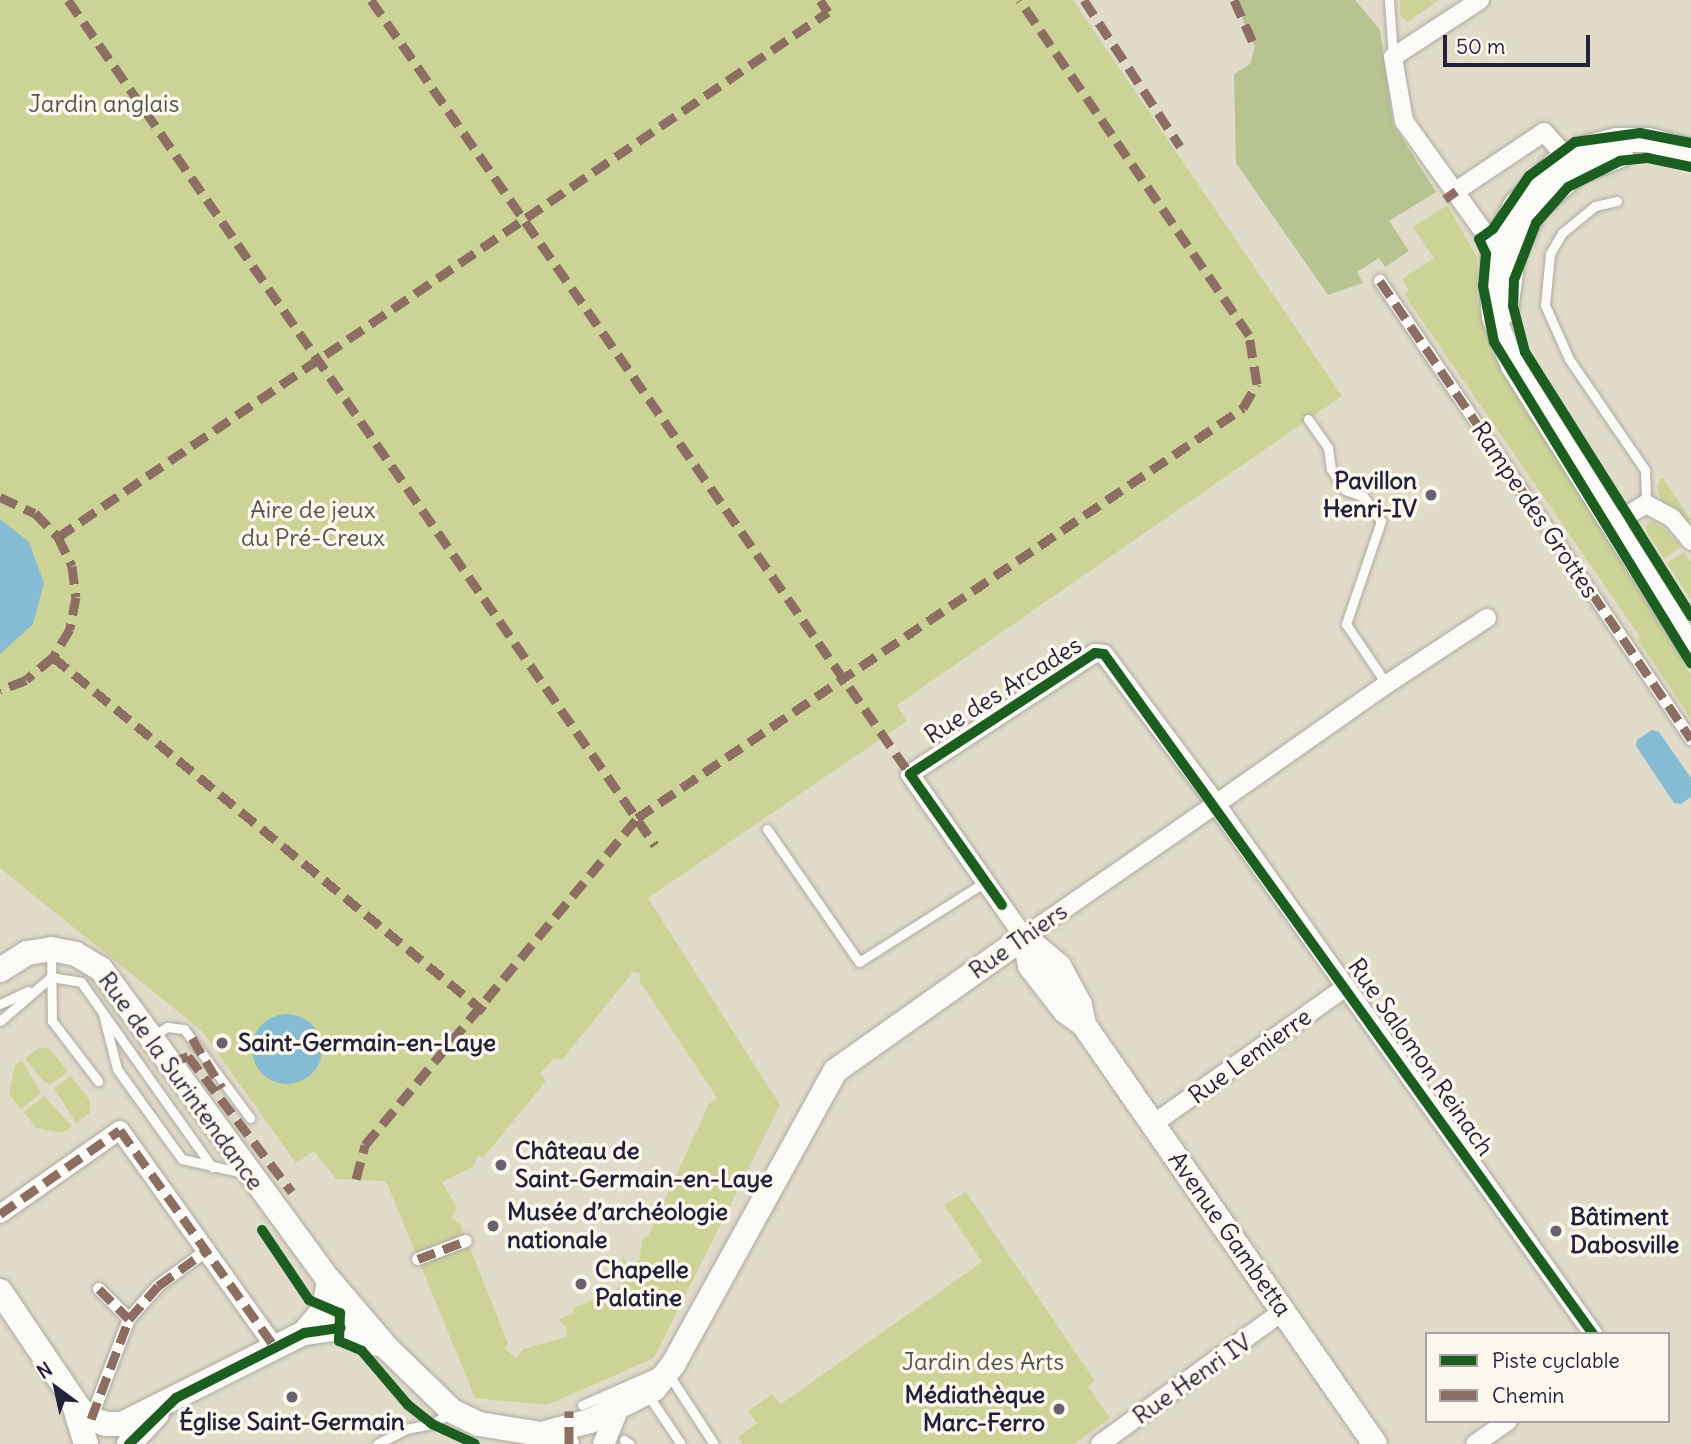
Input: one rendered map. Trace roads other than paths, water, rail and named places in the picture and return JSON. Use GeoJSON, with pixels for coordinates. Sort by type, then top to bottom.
{"type":"FeatureCollection","features":[{"type":"Feature","properties":{"kind":"main road"},"geometry":{"type":"LineString","coordinates":[[1691,151],[1626,139],[1598,144],[1573,164],[1525,191],[1491,298],[1505,349],[1617,522],[1691,629]]}},
{"type":"Feature","properties":{"kind":"main road"},"geometry":{"type":"LineString","coordinates":[[1573,164],[1619,155],[1650,153],[1691,162]]}},
{"type":"Feature","properties":{"kind":"main road"},"geometry":{"type":"LineString","coordinates":[[1617,522],[1691,649]]}},
{"type":"Feature","properties":{"kind":"main road","name":"Avenue Gambetta"},"geometry":{"type":"LineString","coordinates":[[1024,937],[1030,966],[1065,1011],[1084,1025],[1373,1443]]}},
{"type":"Feature","properties":{"kind":"main road","name":"Rue Thiers"},"geometry":{"type":"LineString","coordinates":[[648,1395],[671,1368],[835,1071],[1024,937]]}},
{"type":"Feature","properties":{"kind":"main road"},"geometry":{"type":"LineString","coordinates":[[0,970],[27,953],[51,949]]}},
{"type":"Feature","properties":{"kind":"main road","name":"Rue de la Surintendance"},"geometry":{"type":"LineString","coordinates":[[51,949],[76,954],[101,969],[329,1280],[388,1349]]}},
{"type":"Feature","properties":{"kind":"main road"},"geometry":{"type":"LineString","coordinates":[[304,1333],[324,1308],[329,1280]]}},
{"type":"Feature","properties":{"kind":"main road"},"geometry":{"type":"LineString","coordinates":[[0,1291],[80,1409],[86,1444]]}},
{"type":"Feature","properties":{"kind":"main road"},"geometry":{"type":"LineString","coordinates":[[80,1409],[122,1424],[164,1406],[304,1333],[341,1328],[388,1349],[452,1411],[479,1424],[541,1434],[617,1410],[648,1395]]}},
{"type":"Feature","properties":{"kind":"main road"},"geometry":{"type":"LineString","coordinates":[[129,1444],[164,1406]]}},
{"type":"Feature","properties":{"kind":"street"},"geometry":{"type":"LineString","coordinates":[[1480,0],[1393,57],[1404,121],[1451,195],[1504,252]]}},
{"type":"Feature","properties":{"kind":"street"},"geometry":{"type":"LineString","coordinates":[[1451,195],[1544,132],[1573,164]]}},
{"type":"Feature","properties":{"kind":"street","name":"Rampe des Grottes"},"geometry":{"type":"LineString","coordinates":[[1380,281],[1691,739]]}},
{"type":"Feature","properties":{"kind":"street"},"geometry":{"type":"LineString","coordinates":[[1617,522],[1646,504],[1672,518],[1691,541]]}},
{"type":"Feature","properties":{"kind":"street","name":"Rue Thiers"},"geometry":{"type":"LineString","coordinates":[[1024,937],[1488,618]]}},
{"type":"Feature","properties":{"kind":"street","name":"Rue des Arcades"},"geometry":{"type":"LineString","coordinates":[[985,882],[910,774],[1095,653],[1104,654],[1216,804]]}},
{"type":"Feature","properties":{"kind":"street","name":"Rue Salomon Reinach"},"geometry":{"type":"LineString","coordinates":[[1216,804],[1592,1332]]}},
{"type":"Feature","properties":{"kind":"street"},"geometry":{"type":"LineString","coordinates":[[985,882],[1024,937]]}},
{"type":"Feature","properties":{"kind":"street","name":"Rue Lemierre"},"geometry":{"type":"LineString","coordinates":[[1153,1124],[1346,986]]}},
{"type":"Feature","properties":{"kind":"street"},"geometry":{"type":"LineString","coordinates":[[0,1214],[120,1130],[275,1347]]}},
{"type":"Feature","properties":{"kind":"street"},"geometry":{"type":"LineString","coordinates":[[418,1259],[466,1241]]}},
{"type":"Feature","properties":{"kind":"street"},"geometry":{"type":"LineString","coordinates":[[80,1409],[128,1319],[158,1286],[206,1251]]}},
{"type":"Feature","properties":{"kind":"street"},"geometry":{"type":"LineString","coordinates":[[99,1289],[128,1319]]}},
{"type":"Feature","properties":{"kind":"street","name":"Rue Henri IV"},"geometry":{"type":"LineString","coordinates":[[1100,1444],[1283,1311]]}},
{"type":"Feature","properties":{"kind":"street"},"geometry":{"type":"LineString","coordinates":[[603,1444],[617,1410]]}},
{"type":"Feature","properties":{"kind":"street"},"geometry":{"type":"LineString","coordinates":[[1475,1444],[1505,1423]]}},
{"type":"Feature","properties":{"kind":"street"},"geometry":{"type":"LineString","coordinates":[[541,1434],[568,1444]]}},
{"type":"Feature","properties":{"kind":"lane"},"geometry":{"type":"LineString","coordinates":[[1389,0],[1393,57]]}},
{"type":"Feature","properties":{"kind":"lane"},"geometry":{"type":"LineString","coordinates":[[1617,201],[1577,218],[1550,254],[1545,305],[1569,359],[1645,470],[1646,504]]}},
{"type":"Feature","properties":{"kind":"lane"},"geometry":{"type":"LineString","coordinates":[[1307,419],[1328,449],[1331,470],[1345,491],[1364,497],[1381,521],[1346,624],[1387,685]]}},
{"type":"Feature","properties":{"kind":"lane"},"geometry":{"type":"LineString","coordinates":[[767,829],[859,962],[985,882]]}},
{"type":"Feature","properties":{"kind":"lane"},"geometry":{"type":"LineString","coordinates":[[51,949],[52,1021],[99,1081]]}},
{"type":"Feature","properties":{"kind":"lane"},"geometry":{"type":"LineString","coordinates":[[0,1004],[33,989],[51,977],[81,982],[212,1167]]}},
{"type":"Feature","properties":{"kind":"lane"},"geometry":{"type":"LineString","coordinates":[[0,1021],[33,989]]}},
{"type":"Feature","properties":{"kind":"lane"},"geometry":{"type":"LineString","coordinates":[[103,1011],[111,1054],[136,1097],[182,1158],[251,1175]]}},
{"type":"Feature","properties":{"kind":"lane"},"geometry":{"type":"LineString","coordinates":[[153,1037],[167,1027],[184,1029],[250,1118]]}},
{"type":"Feature","properties":{"kind":"lane"},"geometry":{"type":"LineString","coordinates":[[582,1405],[671,1368],[714,1444]]}},
{"type":"Feature","properties":{"kind":"lane"},"geometry":{"type":"LineString","coordinates":[[648,1395],[681,1444]]}},
{"type":"Feature","properties":{"kind":"lane"},"geometry":{"type":"LineString","coordinates":[[377,1444],[405,1429],[432,1424],[452,1411]]}},
{"type":"Feature","properties":{"kind":"water"},"geometry":{"type":"Polygon","coordinates":[[[0,519],[29,542],[44,583],[33,624],[0,654],[0,519]]]}},
{"type":"Feature","properties":{"kind":"water"},"geometry":{"type":"Polygon","coordinates":[[[1652,730],[1659,732],[1691,778],[1691,797],[1681,804],[1674,803],[1636,746],[1637,740],[1652,730]]]}},
{"type":"Feature","properties":{"kind":"water"},"geometry":{"type":"Polygon","coordinates":[[[287,1014],[306,1020],[316,1030],[322,1049],[316,1068],[306,1078],[287,1084],[268,1078],[258,1068],[252,1049],[258,1030],[268,1020],[287,1014]]]}},
{"type":"Feature","properties":{"kind":"place","name":"Pavillon Henri-IV"},"geometry":{"type":"Point","coordinates":[1431,495]}},
{"type":"Feature","properties":{"kind":"place","name":"Saint-Germain-en-Laye"},"geometry":{"type":"Point","coordinates":[222,1043]}},
{"type":"Feature","properties":{"kind":"place","name":"Château de Saint-Germain-en-Laye"},"geometry":{"type":"Point","coordinates":[501,1165]}},
{"type":"Feature","properties":{"kind":"place","name":"Musée d’archéologie nationale"},"geometry":{"type":"Point","coordinates":[493,1226]}},
{"type":"Feature","properties":{"kind":"place","name":"Bâtiment Dabosville"},"geometry":{"type":"Point","coordinates":[1556,1231]}},
{"type":"Feature","properties":{"kind":"place","name":"Chapelle Palatine"},"geometry":{"type":"Point","coordinates":[581,1284]}},
{"type":"Feature","properties":{"kind":"place","name":"Église Saint-Germain"},"geometry":{"type":"Point","coordinates":[292,1397]}},
{"type":"Feature","properties":{"kind":"place","name":"Médiathèque Marc-Ferro"},"geometry":{"type":"Point","coordinates":[1059,1409]}},
{"type":"Feature","properties":{"kind":"park label","name":"Jardin anglais"},"geometry":{"type":"Point","coordinates":[104,104]}},
{"type":"Feature","properties":{"kind":"park label","name":"Aire de jeux du Pré-Creux"},"geometry":{"type":"Point","coordinates":[313,524]}},
{"type":"Feature","properties":{"kind":"park label","name":"Jardin des Arts"},"geometry":{"type":"Point","coordinates":[983,1362]}}]}
